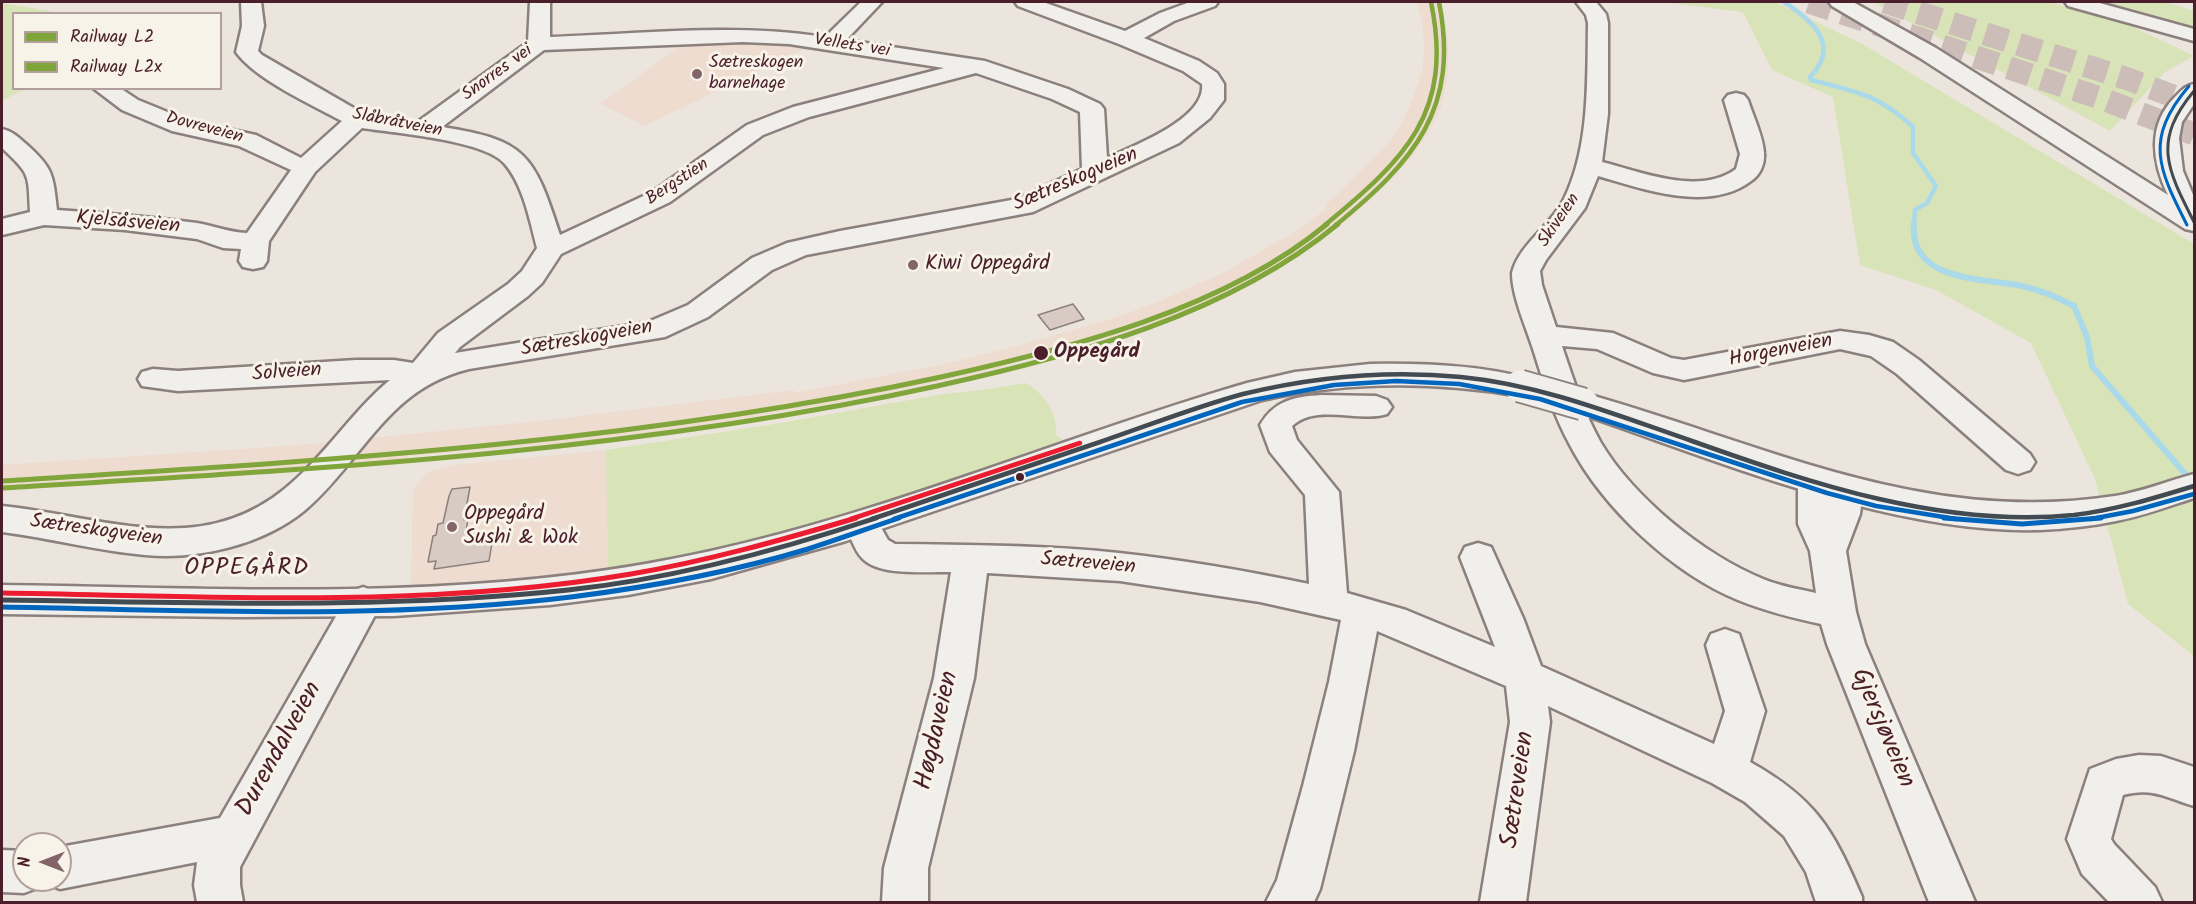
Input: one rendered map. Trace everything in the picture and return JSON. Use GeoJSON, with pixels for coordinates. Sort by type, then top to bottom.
{"type":"FeatureCollection","features":[{"type":"Feature","properties":{"kind":"street","name":"Slåbråtveien"},"geometry":{"type":"LineString","coordinates":[[251,2],[253,26],[247,52],[254,60],[341,113],[357,120],[479,140],[511,156],[519,167],[543,219],[551,248]]}},
{"type":"Feature","properties":{"kind":"street","name":"Snorres vei"},"geometry":{"type":"LineString","coordinates":[[423,129],[539,44],[540,2]]}},
{"type":"Feature","properties":{"kind":"street"},"geometry":{"type":"LineString","coordinates":[[831,43],[872,2]]}},
{"type":"Feature","properties":{"kind":"street","name":"Sætreskogveien"},"geometry":{"type":"LineString","coordinates":[[2,519],[53,525],[138,542],[186,542],[224,535],[267,518],[292,502],[387,401],[421,374],[445,364],[469,359],[655,330],[698,311],[762,264],[797,249],[840,238],[1016,208],[1040,200],[1095,172],[1146,151],[1184,129],[1202,113],[1212,100],[1214,91],[1209,78],[1202,73],[1127,39],[1026,2]]}},
{"type":"Feature","properties":{"kind":"street"},"geometry":{"type":"LineString","coordinates":[[1127,39],[1167,17],[1208,2]]}},
{"type":"Feature","properties":{"kind":"street","name":"Skiveien"},"geometry":{"type":"LineString","coordinates":[[1586,2],[1596,14],[1598,23],[1594,126],[1588,166],[1576,202],[1526,271],[1528,290],[1570,411],[1588,449],[1612,482],[1647,518],[1691,554],[1736,583],[1783,601],[1837,612]]}},
{"type":"Feature","properties":{"kind":"street"},"geometry":{"type":"LineString","coordinates":[[1839,2],[1879,23],[2194,222]]}},
{"type":"Feature","properties":{"kind":"street"},"geometry":{"type":"LineString","coordinates":[[1851,2],[1879,23]]}},
{"type":"Feature","properties":{"kind":"street"},"geometry":{"type":"LineString","coordinates":[[2075,2],[2194,35]]}},
{"type":"Feature","properties":{"kind":"street"},"geometry":{"type":"LineString","coordinates":[[2166,28],[2194,40]]}},
{"type":"Feature","properties":{"kind":"street","name":"Vellets vei"},"geometry":{"type":"LineString","coordinates":[[539,44],[743,36],[831,43],[977,66],[1060,94],[1092,109],[1095,172]]}},
{"type":"Feature","properties":{"kind":"street","name":"Bergstien"},"geometry":{"type":"LineString","coordinates":[[551,248],[588,233],[661,197],[743,138],[771,123],[801,112],[977,66]]}},
{"type":"Feature","properties":{"kind":"street","name":"Dovreveien"},"geometry":{"type":"LineString","coordinates":[[107,90],[130,105],[180,126],[247,140],[289,162],[306,167]]}},
{"type":"Feature","properties":{"kind":"street"},"geometry":{"type":"LineString","coordinates":[[2194,91],[2179,107],[2172,119],[2167,137],[2167,162],[2178,192],[2194,222]]}},
{"type":"Feature","properties":{"kind":"street"},"geometry":{"type":"LineString","coordinates":[[1588,166],[1685,188],[1713,187],[1734,182],[1748,172],[1752,154],[1736,100]]}},
{"type":"Feature","properties":{"kind":"street"},"geometry":{"type":"LineString","coordinates":[[306,167],[357,120]]}},
{"type":"Feature","properties":{"kind":"street"},"geometry":{"type":"LineString","coordinates":[[2,136],[34,165],[41,179],[44,217]]}},
{"type":"Feature","properties":{"kind":"street","name":"Kjelsåsveien"},"geometry":{"type":"LineString","coordinates":[[2,227],[44,217],[160,225],[202,232],[254,251],[306,167]]}},
{"type":"Feature","properties":{"kind":"street"},"geometry":{"type":"LineString","coordinates":[[421,374],[449,340],[519,290],[532,277],[551,248]]}},
{"type":"Feature","properties":{"kind":"street","name":"Horgenveien"},"geometry":{"type":"LineString","coordinates":[[1545,335],[1602,340],[1664,366],[1684,370],[1833,341],[1866,343],[1882,349],[1903,363],[2018,462]]}},
{"type":"Feature","properties":{"kind":"street","name":"Solveien"},"geometry":{"type":"LineString","coordinates":[[153,379],[178,381],[356,370],[394,370],[421,374]]}},
{"type":"Feature","properties":{"kind":"street"},"geometry":{"type":"LineString","coordinates":[[2,600],[363,602],[501,596],[630,581],[748,557],[862,524],[1222,401],[1274,387],[1345,376],[1401,373],[1457,376],[1520,386],[1582,404],[1830,486],[1888,500],[1969,512],[2022,516],[2100,512],[2153,502],[2194,486]]}},
{"type":"Feature","properties":{"kind":"street"},"geometry":{"type":"LineString","coordinates":[[1289,903],[1297,889],[1327,783],[1344,708],[1345,607],[1322,492],[1282,444],[1276,425],[1284,415],[1302,408],[1376,407]]}},
{"type":"Feature","properties":{"kind":"street","name":"Gjersjøveien"},"geometry":{"type":"LineString","coordinates":[[1830,486],[1843,519],[1828,551],[1837,612],[1852,659],[1952,903]]}},
{"type":"Feature","properties":{"kind":"street","name":"Sætreveien"},"geometry":{"type":"LineString","coordinates":[[862,524],[875,549],[890,557],[1032,560],[1120,567],[1248,586],[1345,607],[1393,621],[1525,677],[1727,770],[1760,789],[1799,822],[1824,860],[1839,903]]}},
{"type":"Feature","properties":{"kind":"street","name":"Sætreveien"},"geometry":{"type":"LineString","coordinates":[[1478,557],[1504,618],[1525,677],[1530,722],[1503,903]]}},
{"type":"Feature","properties":{"kind":"street","name":"Høgdaveien"},"geometry":{"type":"LineString","coordinates":[[905,903],[906,868],[954,678],[971,560]]}},
{"type":"Feature","properties":{"kind":"street","name":"Durendalveien"},"geometry":{"type":"LineString","coordinates":[[220,903],[217,885],[218,864],[363,602]]}},
{"type":"Feature","properties":{"kind":"street"},"geometry":{"type":"LineString","coordinates":[[1725,645],[1745,711],[1727,770]]}},
{"type":"Feature","properties":{"kind":"street"},"geometry":{"type":"LineString","coordinates":[[2139,903],[2098,859],[2089,839],[2105,782],[2126,773],[2148,772],[2183,781],[2194,787]]}},
{"type":"Feature","properties":{"kind":"street"},"geometry":{"type":"LineString","coordinates":[[72,866],[168,846],[233,836]]}},
{"type":"Feature","properties":{"kind":"shaded area"},"geometry":{"type":"Polygon","coordinates":[[[1416,2],[1440,2],[1442,4],[1448,44],[1448,73],[1441,107],[1428,133],[1411,158],[1385,187],[1348,219],[1275,268],[1217,298],[1111,340],[1108,336],[988,371],[865,398],[661,432],[545,445],[408,456],[402,462],[2,491],[2,465],[301,445],[548,420],[794,390],[795,393],[945,364],[1107,320],[1153,304],[1227,271],[1291,234],[1328,208],[1325,206],[1383,149],[1400,127],[1412,101],[1423,69],[1424,40],[1421,17],[1416,2]]]}},
{"type":"Feature","properties":{"kind":"shaded area","name":"Sætreskogen barnehage"},"geometry":{"type":"Polygon","coordinates":[[[739,40],[813,45],[644,126],[600,104],[686,42],[739,40]]]}},
{"type":"Feature","properties":{"kind":"shaded area"},"geometry":{"type":"Polygon","coordinates":[[[606,450],[608,575],[422,591],[411,583],[413,489],[428,472],[454,465],[606,450]]]}},
{"type":"Feature","properties":{"kind":"green space"},"geometry":{"type":"Polygon","coordinates":[[[1663,2],[1775,2],[1864,45],[2194,244],[2194,656],[2128,604],[2095,479],[2031,343],[1936,290],[1860,265],[1833,97],[1772,70],[1743,12],[1663,2]]]}},
{"type":"Feature","properties":{"kind":"green space"},"geometry":{"type":"Polygon","coordinates":[[[1873,2],[2049,2],[2127,24],[2194,56],[2165,72],[2110,131],[1873,2]]]}},
{"type":"Feature","properties":{"kind":"green space"},"geometry":{"type":"Polygon","coordinates":[[[2097,2],[2166,2],[2194,11],[2194,30],[2097,2]]]}},
{"type":"Feature","properties":{"kind":"green space"},"geometry":{"type":"Polygon","coordinates":[[[2,3],[55,12],[12,12],[12,90],[23,90],[2,101],[2,3]]]}},
{"type":"Feature","properties":{"kind":"green space"},"geometry":{"type":"Polygon","coordinates":[[[1025,383],[1037,391],[1048,404],[1055,419],[1056,435],[1063,440],[1016,456],[1006,464],[944,487],[747,547],[608,575],[606,450],[781,423],[943,394],[1025,383]]]}},
{"type":"Feature","properties":{"kind":"building","name":"Oppegård"},"geometry":{"type":"Polygon","coordinates":[[[1073,304],[1084,319],[1050,330],[1038,315],[1073,304]]]}},
{"type":"Feature","properties":{"kind":"building","name":"Oppegård Sushi & Wok"},"geometry":{"type":"Polygon","coordinates":[[[470,487],[464,520],[468,519],[466,531],[475,529],[474,534],[494,531],[489,561],[434,569],[436,561],[428,562],[433,536],[436,535],[438,524],[443,523],[452,489],[470,487]]]}},
{"type":"Feature","properties":{"kind":"waterway"},"geometry":{"type":"LineString","coordinates":[[1784,2],[1805,17],[1823,44],[1823,54],[1819,65],[1810,77],[1811,80],[1854,91],[1877,101],[1889,107],[1913,127],[1913,153],[1936,186],[1927,203],[1915,210],[1914,224]]}},
{"type":"Feature","properties":{"kind":"waterway"},"geometry":{"type":"LineString","coordinates":[[1914,224],[1916,243],[1923,257],[1936,267],[1969,278],[2029,288],[2074,306],[2087,337],[2092,366],[2194,484]]}},
{"type":"Feature","properties":{"kind":"tunnel"},"geometry":{"type":"LineString","coordinates":[[1809,2],[2100,98],[2194,134]]}},
{"type":"Feature","properties":{"kind":"tunnel"},"geometry":{"type":"LineString","coordinates":[[1885,2],[2128,79],[2194,104]]}},
{"type":"Feature","properties":{"kind":"rail line","name":"L2"},"geometry":{"type":"LineString","coordinates":[[2,481],[455,449],[680,423],[792,406],[904,385],[1027,357],[1089,340],[1150,319],[1208,295],[1265,266],[1317,232],[1366,191],[1404,150],[1428,106],[1435,82],[1438,58],[1437,31],[1431,2]]}},
{"type":"Feature","properties":{"kind":"rail line","name":"L2x"},"geometry":{"type":"LineString","coordinates":[[2,488],[451,457],[674,432],[785,415],[959,381],[1087,347],[1150,326],[1211,301],[1269,271],[1324,235],[1375,193],[1395,173],[1412,152],[1425,130],[1436,106],[1443,82],[1446,57],[1445,30],[1439,2]]}},
{"type":"Feature","properties":{"kind":"transit line"},"geometry":{"type":"LineString","coordinates":[[2187,225],[2163,171],[2160,138],[2164,121],[2189,86]]}},
{"type":"Feature","properties":{"kind":"transit line"},"geometry":{"type":"LineString","coordinates":[[2194,91],[2180,108],[2171,124],[2167,139],[2167,155],[2171,171],[2194,222]]}},
{"type":"Feature","properties":{"kind":"transit line"},"geometry":{"type":"LineString","coordinates":[[2,600],[286,603],[428,601],[569,590],[629,581],[805,542],[1240,395],[1303,382],[1366,375],[1430,374],[1519,386],[1594,406],[1782,472],[1829,486],[1926,508],[2022,517],[2070,515],[2133,504],[2194,486]]}},
{"type":"Feature","properties":{"kind":"transit line"},"geometry":{"type":"LineString","coordinates":[[2,607],[285,611],[428,608],[570,597],[630,588],[719,571],[807,549],[1242,402],[1334,385],[1396,381],[1459,384],[1540,399],[1590,414],[1732,464],[1827,493],[1876,506],[1973,522],[2022,524],[2102,518],[2194,494]]}},
{"type":"Feature","properties":{"kind":"transit line"},"geometry":{"type":"LineString","coordinates":[[2,593],[317,597],[474,592],[552,585],[630,574],[744,550],[857,518],[1080,443]]}},
{"type":"Feature","properties":{"kind":"place","name":"Sætreskogen barnehage"},"geometry":{"type":"Point","coordinates":[697,74]}},
{"type":"Feature","properties":{"kind":"place","name":"Kiwi Oppegård"},"geometry":{"type":"Point","coordinates":[913,265]}},
{"type":"Feature","properties":{"kind":"place","name":"Oppegård"},"geometry":{"type":"Point","coordinates":[1041,353]}},
{"type":"Feature","properties":{"kind":"place","name":"Oppegård Sushi & Wok"},"geometry":{"type":"Point","coordinates":[452,527]}},
{"type":"Feature","properties":{"kind":"district","name":"OPPEGÅRD"},"geometry":{"type":"Point","coordinates":[247,570]}}]}
